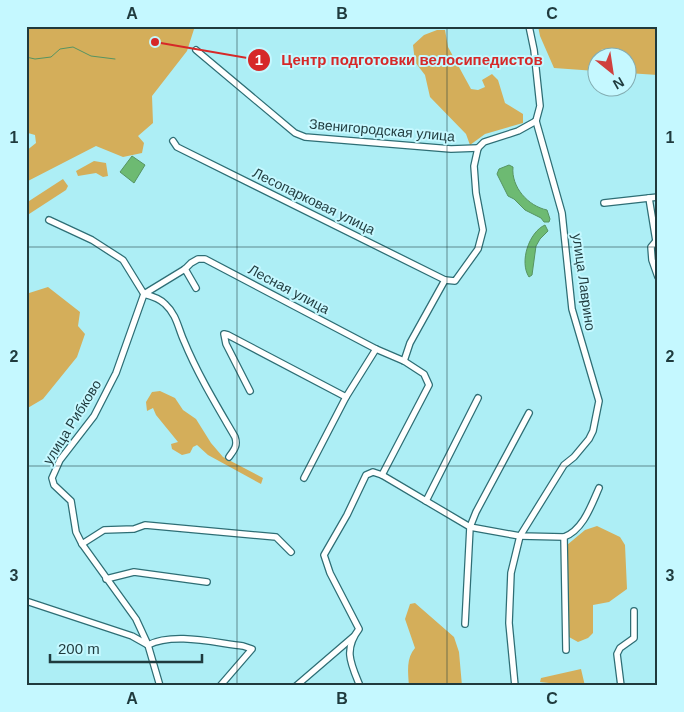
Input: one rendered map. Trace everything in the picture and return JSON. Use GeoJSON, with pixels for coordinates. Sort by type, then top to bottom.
{"type":"FeatureCollection","features":[{"type":"Feature","properties":{"kind":"street"},"geometry":{"type":"LineString","coordinates":[[404,361],[410,343],[445,280],[455,281],[478,249],[483,230],[476,193],[474,166],[478,148],[484,142],[518,131],[536,121],[540,106],[534,50],[529,26]]}},
{"type":"Feature","properties":{"kind":"street","name":"Звенигородская улица"},"geometry":{"type":"LineString","coordinates":[[196,50],[295,133],[305,137],[450,149],[478,148]]}},
{"type":"Feature","properties":{"kind":"street","name":"улица Лаврино"},"geometry":{"type":"LineString","coordinates":[[515,686],[509,615],[511,573],[520,536],[564,465],[574,457],[589,439],[593,431],[598,401],[572,308],[562,213],[536,121]]}},
{"type":"Feature","properties":{"kind":"street","name":"Лесопарковая улица"},"geometry":{"type":"LineString","coordinates":[[173,141],[177,147],[445,280]]}},
{"type":"Feature","properties":{"kind":"street"},"geometry":{"type":"LineString","coordinates":[[604,203],[658,197]]}},
{"type":"Feature","properties":{"kind":"street"},"geometry":{"type":"LineString","coordinates":[[649,198],[657,240],[651,248],[652,260],[658,277]]}},
{"type":"Feature","properties":{"kind":"street"},"geometry":{"type":"LineString","coordinates":[[48,220],[92,240],[123,260],[144,294],[155,297],[166,304],[178,322],[183,340],[200,375],[235,437],[236,448],[229,457]]}},
{"type":"Feature","properties":{"kind":"street","name":"Лесная улица"},"geometry":{"type":"LineString","coordinates":[[144,294],[185,269],[191,263],[198,259],[205,259],[376,349],[404,361],[424,374],[428,385],[382,475]]}},
{"type":"Feature","properties":{"kind":"street"},"geometry":{"type":"LineString","coordinates":[[185,269],[196,288]]}},
{"type":"Feature","properties":{"kind":"street","name":"улица Рибково"},"geometry":{"type":"LineString","coordinates":[[82,544],[76,532],[71,501],[54,485],[52,478],[60,460],[94,416],[116,373],[144,294]]}},
{"type":"Feature","properties":{"kind":"street"},"geometry":{"type":"LineString","coordinates":[[250,391],[226,344],[224,334],[346,397]]}},
{"type":"Feature","properties":{"kind":"street"},"geometry":{"type":"LineString","coordinates":[[304,478],[346,397],[376,349]]}},
{"type":"Feature","properties":{"kind":"street"},"geometry":{"type":"LineString","coordinates":[[426,501],[478,398]]}},
{"type":"Feature","properties":{"kind":"street"},"geometry":{"type":"LineString","coordinates":[[465,624],[470,527],[476,512],[529,413]]}},
{"type":"Feature","properties":{"kind":"street"},"geometry":{"type":"LineString","coordinates":[[296,686],[359,630],[330,573],[324,555],[366,476],[373,472],[382,475],[470,527],[520,536],[564,537],[571,535],[582,523],[600,488]]}},
{"type":"Feature","properties":{"kind":"street"},"geometry":{"type":"LineString","coordinates":[[160,686],[148,645],[136,620],[82,544],[104,530],[134,529],[145,525],[276,537],[291,552]]}},
{"type":"Feature","properties":{"kind":"street"},"geometry":{"type":"LineString","coordinates":[[564,537],[566,650]]}},
{"type":"Feature","properties":{"kind":"street"},"geometry":{"type":"LineString","coordinates":[[106,579],[134,572],[207,582]]}},
{"type":"Feature","properties":{"kind":"street"},"geometry":{"type":"LineString","coordinates":[[26,602],[132,636],[148,645]]}},
{"type":"Feature","properties":{"kind":"street"},"geometry":{"type":"LineString","coordinates":[[621,686],[617,654],[620,648],[634,638],[634,611]]}},
{"type":"Feature","properties":{"kind":"street"},"geometry":{"type":"LineString","coordinates":[[353,637],[348,656],[360,686]]}},
{"type":"Feature","properties":{"kind":"street"},"geometry":{"type":"LineString","coordinates":[[148,645],[156,641],[175,638],[243,646],[252,649],[220,686]]}},
{"type":"Feature","properties":{"kind":"shaded area"},"geometry":{"type":"Polygon","coordinates":[[[26,26],[195,26],[187,51],[152,96],[153,123],[138,136],[144,143],[142,153],[123,157],[96,146],[26,182],[26,151],[36,143],[35,135],[28,133],[26,143],[26,26]]]}},
{"type":"Feature","properties":{"kind":"shaded area"},"geometry":{"type":"Polygon","coordinates":[[[538,26],[658,26],[658,75],[636,74],[636,48],[586,48],[586,70],[554,68],[540,36],[538,26]]]}},
{"type":"Feature","properties":{"kind":"shaded area"},"geometry":{"type":"Polygon","coordinates":[[[437,30],[445,30],[448,47],[471,89],[478,90],[485,87],[482,80],[492,74],[498,80],[505,103],[523,114],[523,123],[485,134],[470,145],[466,134],[430,97],[425,75],[415,62],[413,45],[424,35],[437,30]]]}},
{"type":"Feature","properties":{"kind":"shaded area"},"geometry":{"type":"Polygon","coordinates":[[[132,156],[145,165],[134,183],[120,172],[132,156]]]}},
{"type":"Feature","properties":{"kind":"shaded area"},"geometry":{"type":"Polygon","coordinates":[[[94,161],[106,163],[108,176],[103,177],[96,173],[78,176],[76,171],[94,161]]]}},
{"type":"Feature","properties":{"kind":"shaded area"},"geometry":{"type":"Polygon","coordinates":[[[509,165],[513,167],[515,182],[522,194],[533,204],[547,210],[549,222],[544,222],[541,218],[525,210],[508,196],[497,174],[499,169],[509,165]]]}},
{"type":"Feature","properties":{"kind":"shaded area"},"geometry":{"type":"Polygon","coordinates":[[[63,179],[68,186],[66,190],[26,216],[26,203],[63,179]]]}},
{"type":"Feature","properties":{"kind":"shaded area"},"geometry":{"type":"Polygon","coordinates":[[[545,225],[548,231],[536,246],[532,275],[529,277],[525,264],[527,248],[534,234],[545,225]]]}},
{"type":"Feature","properties":{"kind":"shaded area"},"geometry":{"type":"Polygon","coordinates":[[[48,287],[80,312],[78,326],[85,334],[77,357],[43,399],[26,409],[26,294],[48,287]]]}},
{"type":"Feature","properties":{"kind":"shaded area"},"geometry":{"type":"Polygon","coordinates":[[[160,391],[175,398],[183,410],[196,419],[211,443],[223,457],[263,478],[261,484],[208,455],[197,445],[193,447],[190,453],[182,455],[172,449],[171,444],[178,442],[156,415],[153,408],[147,411],[146,402],[152,392],[160,391]]]}},
{"type":"Feature","properties":{"kind":"shaded area"},"geometry":{"type":"Polygon","coordinates":[[[597,526],[620,537],[625,545],[627,589],[609,602],[593,605],[593,633],[588,638],[578,642],[569,637],[567,545],[585,530],[597,526]]]}},
{"type":"Feature","properties":{"kind":"shaded area"},"geometry":{"type":"Polygon","coordinates":[[[415,603],[454,637],[459,652],[462,686],[409,686],[409,661],[415,648],[405,619],[410,604],[415,603]]]}},
{"type":"Feature","properties":{"kind":"shaded area"},"geometry":{"type":"Polygon","coordinates":[[[581,669],[585,686],[552,686],[549,683],[540,682],[541,678],[581,669]]]}},
{"type":"Feature","properties":{"kind":"waterway"},"geometry":{"type":"LineString","coordinates":[[26,57],[35,59],[51,57],[60,49],[73,47],[91,56],[115,59]]}},
{"type":"Feature","properties":{"kind":"place","name":"Центр подготовки велосипедистов"},"geometry":{"type":"Point","coordinates":[155,42]}}]}
